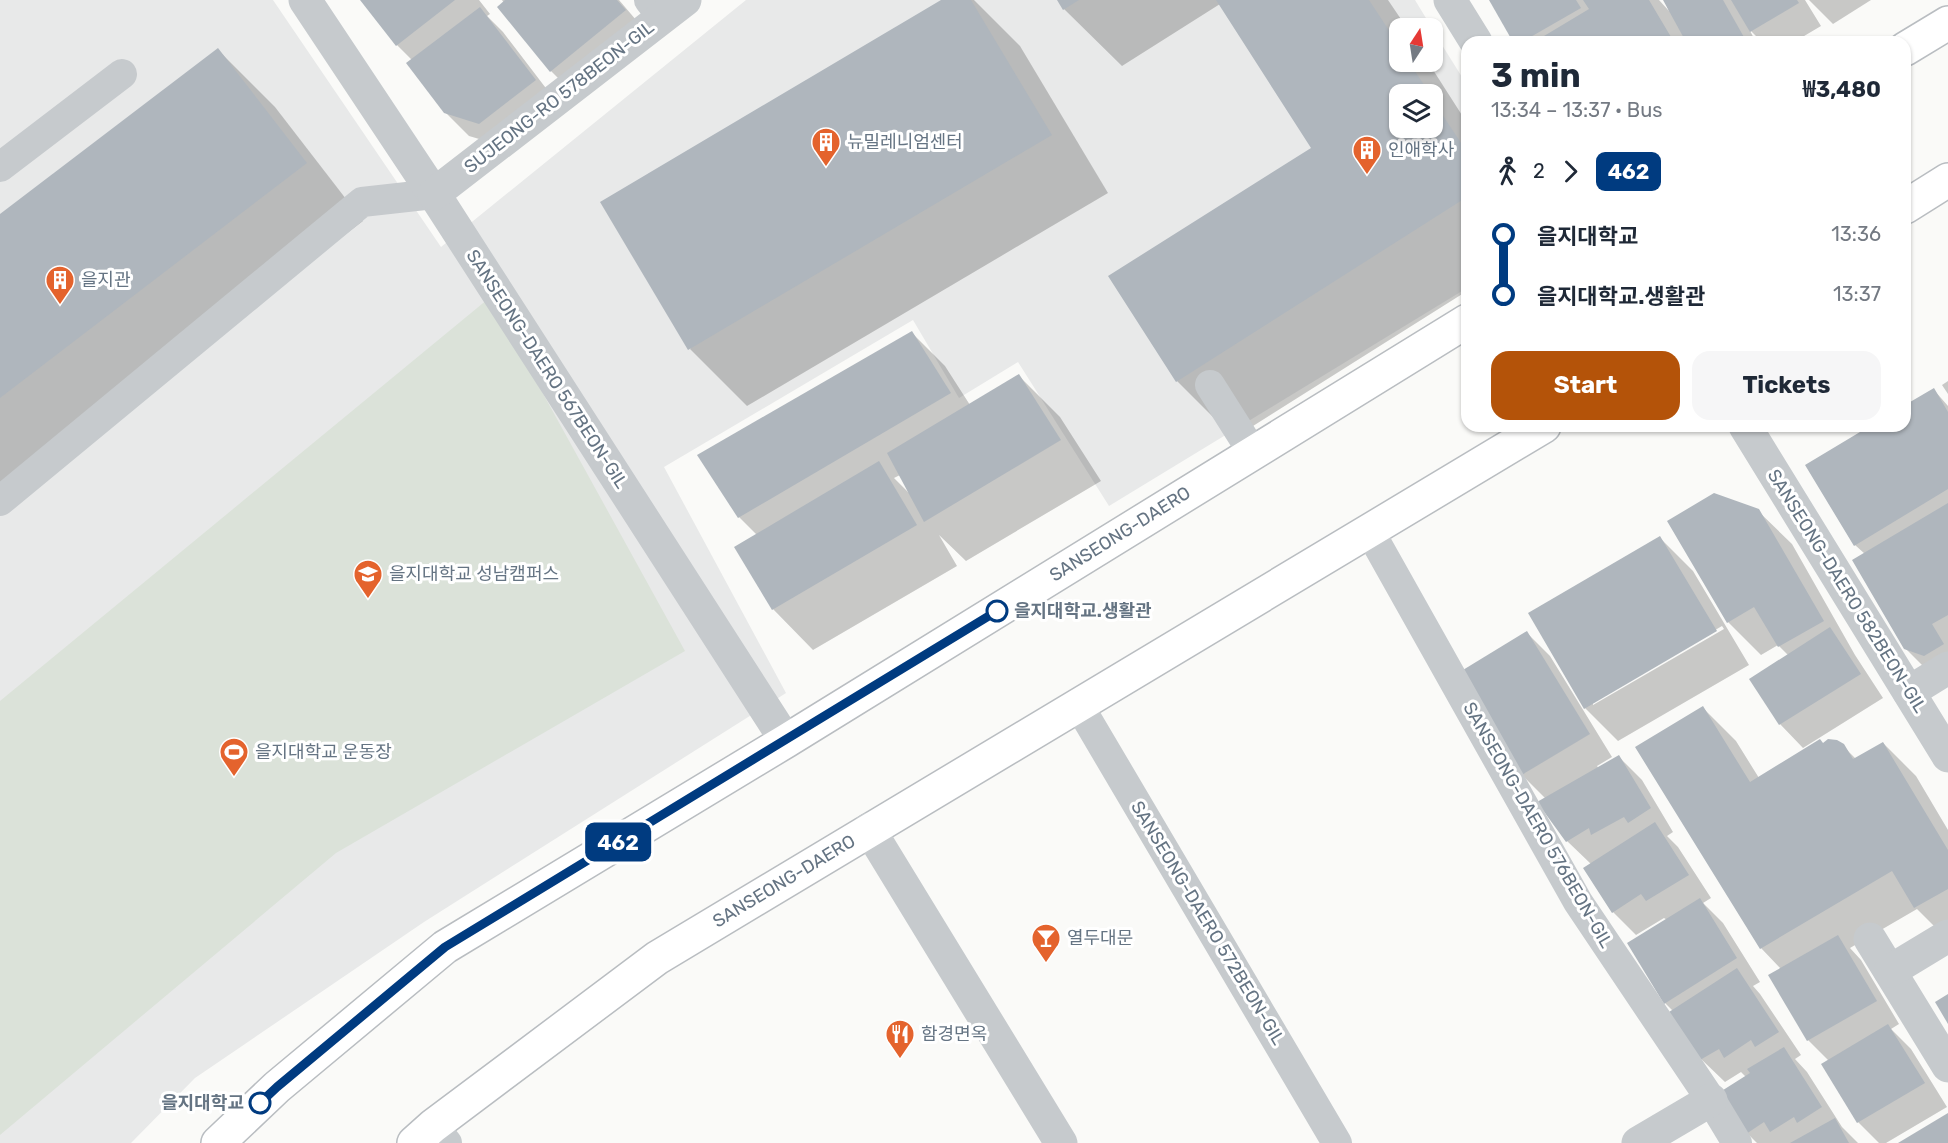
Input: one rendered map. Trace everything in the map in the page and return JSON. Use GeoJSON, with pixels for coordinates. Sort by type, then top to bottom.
{"type":"FeatureCollection","features":[{"type":"Feature","properties":{"kind":"main road"},"geometry":{"type":"LineString","coordinates":[[1911,45],[1948,23]]}},
{"type":"Feature","properties":{"kind":"main road"},"geometry":{"type":"LineString","coordinates":[[1911,203],[1948,180]]}},
{"type":"Feature","properties":{"kind":"main road","name":"SANSEONG-DAERO"},"geometry":{"type":"LineString","coordinates":[[218,1143],[277,1087],[445,947],[786,741],[1461,325]]}},
{"type":"Feature","properties":{"kind":"main road","name":"SANSEONG-DAERO"},"geometry":{"type":"LineString","coordinates":[[431,1137],[657,957],[1534,432]]}},
{"type":"Feature","properties":{"kind":"street","name":"SANSEONG-DAERO 567BEON-GIL"},"geometry":{"type":"LineString","coordinates":[[305,0],[434,194],[786,741]]}},
{"type":"Feature","properties":{"kind":"street"},"geometry":{"type":"LineString","coordinates":[[1450,0],[1472,36]]}},
{"type":"Feature","properties":{"kind":"street","name":"SUJEONG-RO 578BEON-GIL"},"geometry":{"type":"LineString","coordinates":[[434,194],[665,6]]}},
{"type":"Feature","properties":{"kind":"street","name":"SANSEONG-DAERO 582BEON-GIL"},"geometry":{"type":"LineString","coordinates":[[1749,432],[1948,756]]}},
{"type":"Feature","properties":{"kind":"street"},"geometry":{"type":"LineString","coordinates":[[1909,692],[1948,668]]}},
{"type":"Feature","properties":{"kind":"street"},"geometry":{"type":"LineString","coordinates":[[869,829],[1061,1143]]}},
{"type":"Feature","properties":{"kind":"street"},"geometry":{"type":"LineString","coordinates":[[1890,971],[1948,936]]}},
{"type":"Feature","properties":{"kind":"street"},"geometry":{"type":"LineString","coordinates":[[1870,939],[1948,1066]]}},
{"type":"Feature","properties":{"kind":"street"},"geometry":{"type":"LineString","coordinates":[[1638,1143],[1711,1100]]}},
{"type":"Feature","properties":{"kind":"lane"},"geometry":{"type":"LineString","coordinates":[[0,167],[122,74]]}},
{"type":"Feature","properties":{"kind":"lane"},"geometry":{"type":"LineString","coordinates":[[0,501],[362,202],[434,194]]}},
{"type":"Feature","properties":{"kind":"lane"},"geometry":{"type":"LineString","coordinates":[[1210,385],[1253,453]]}},
{"type":"Feature","properties":{"kind":"lane","name":"SANSEONG-DAERO 576BEON-GIL"},"geometry":{"type":"LineString","coordinates":[[1369,530],[1578,902],[1711,1100],[1737,1143]]}},
{"type":"Feature","properties":{"kind":"lane","name":"SANSEONG-DAERO 572BEON-GIL"},"geometry":{"type":"LineString","coordinates":[[1078,704],[1337,1143]]}},
{"type":"Feature","properties":{"kind":"shaded area","name":"을지대학교 성남캠퍼스"},"geometry":{"type":"Polygon","coordinates":[[[0,0],[273,0],[441,247],[746,0],[1415,0],[1426,18],[1389,18],[1389,72],[1443,72],[1443,47],[1461,75],[1461,292],[1109,506],[1018,362],[959,398],[913,320],[664,467],[786,693],[424,922],[195,1078],[131,1143],[0,1143],[0,0]]]}},
{"type":"Feature","properties":{"kind":"shaded area","name":"을지대학교 운동장"},"geometry":{"type":"Polygon","coordinates":[[[488,299],[525,361],[685,651],[336,853],[0,1135],[0,701],[488,299]]]}},
{"type":"Feature","properties":{"kind":"building"},"geometry":{"type":"Polygon","coordinates":[[[360,0],[455,0],[396,46],[360,0]]]}},
{"type":"Feature","properties":{"kind":"building"},"geometry":{"type":"Polygon","coordinates":[[[505,0],[617,0],[626,10],[550,72],[497,7],[505,0]]]}},
{"type":"Feature","properties":{"kind":"building","name":"뉴밀레니엄센터"},"geometry":{"type":"Polygon","coordinates":[[[941,0],[971,0],[1052,135],[688,350],[600,202],[941,0]]]}},
{"type":"Feature","properties":{"kind":"building"},"geometry":{"type":"Polygon","coordinates":[[[1057,0],[1079,0],[1063,10],[1057,0]]]}},
{"type":"Feature","properties":{"kind":"building","name":"인애학사"},"geometry":{"type":"Polygon","coordinates":[[[1216,0],[1369,0],[1389,30],[1389,72],[1416,72],[1423,84],[1389,84],[1389,138],[1443,138],[1443,116],[1461,143],[1461,201],[1176,382],[1108,276],[1311,148],[1216,0]]]}},
{"type":"Feature","properties":{"kind":"building"},"geometry":{"type":"Polygon","coordinates":[[[1489,0],[1576,0],[1581,8],[1532,36],[1510,36],[1489,0]]]}},
{"type":"Feature","properties":{"kind":"building"},"geometry":{"type":"Polygon","coordinates":[[[1583,0],[1649,0],[1670,36],[1544,36],[1589,9],[1583,0]]]}},
{"type":"Feature","properties":{"kind":"building"},"geometry":{"type":"Polygon","coordinates":[[[1663,0],[1723,0],[1743,36],[1683,36],[1663,0]]]}},
{"type":"Feature","properties":{"kind":"building"},"geometry":{"type":"Polygon","coordinates":[[[1731,0],[1797,0],[1799,3],[1750,32],[1731,0]]]}},
{"type":"Feature","properties":{"kind":"building"},"geometry":{"type":"Polygon","coordinates":[[[480,7],[536,80],[479,124],[444,113],[406,63],[480,7]]]}},
{"type":"Feature","properties":{"kind":"building","name":"을지관"},"geometry":{"type":"Polygon","coordinates":[[[218,48],[307,163],[0,398],[0,214],[218,48]]]}},
{"type":"Feature","properties":{"kind":"building"},"geometry":{"type":"Polygon","coordinates":[[[912,331],[951,393],[738,518],[697,455],[912,331]]]}},
{"type":"Feature","properties":{"kind":"building"},"geometry":{"type":"Polygon","coordinates":[[[1019,374],[1061,440],[924,522],[887,453],[1019,374]]]}},
{"type":"Feature","properties":{"kind":"building"},"geometry":{"type":"Polygon","coordinates":[[[1934,388],[1948,412],[1948,489],[1854,546],[1805,465],[1860,432],[1911,432],[1911,401],[1934,388]]]}},
{"type":"Feature","properties":{"kind":"building"},"geometry":{"type":"Polygon","coordinates":[[[879,461],[917,525],[772,610],[734,547],[879,461]]]}},
{"type":"Feature","properties":{"kind":"building"},"geometry":{"type":"Polygon","coordinates":[[[1714,493],[1759,509],[1824,621],[1778,647],[1754,607],[1727,623],[1667,521],[1714,493]]]}},
{"type":"Feature","properties":{"kind":"building"},"geometry":{"type":"Polygon","coordinates":[[[1948,503],[1948,615],[1932,624],[1944,644],[1924,656],[1904,649],[1852,560],[1948,503]]]}},
{"type":"Feature","properties":{"kind":"building"},"geometry":{"type":"Polygon","coordinates":[[[1660,536],[1717,631],[1584,709],[1528,613],[1660,536]]]}},
{"type":"Feature","properties":{"kind":"building"},"geometry":{"type":"Polygon","coordinates":[[[1830,627],[1861,674],[1779,725],[1749,679],[1830,627]]]}},
{"type":"Feature","properties":{"kind":"building"},"geometry":{"type":"Polygon","coordinates":[[[1527,631],[1590,734],[1520,776],[1458,673],[1527,631]]]}},
{"type":"Feature","properties":{"kind":"building"},"geometry":{"type":"Polygon","coordinates":[[[1703,706],[1750,782],[1820,739],[1823,743],[1828,739],[1844,744],[1853,759],[1883,742],[1948,850],[1948,889],[1914,908],[1892,871],[1760,949],[1635,747],[1703,706]]]}},
{"type":"Feature","properties":{"kind":"building"},"geometry":{"type":"Polygon","coordinates":[[[1619,755],[1651,808],[1628,823],[1624,817],[1591,835],[1589,828],[1566,842],[1537,802],[1619,755]]]}},
{"type":"Feature","properties":{"kind":"building"},"geometry":{"type":"Polygon","coordinates":[[[1655,822],[1689,875],[1646,901],[1641,894],[1612,913],[1583,868],[1655,822]]]}},
{"type":"Feature","properties":{"kind":"building"},"geometry":{"type":"Polygon","coordinates":[[[1700,898],[1737,958],[1664,1004],[1627,943],[1700,898]]]}},
{"type":"Feature","properties":{"kind":"building"},"geometry":{"type":"Polygon","coordinates":[[[1838,935],[1877,1001],[1807,1041],[1768,975],[1838,935]]]}},
{"type":"Feature","properties":{"kind":"building"},"geometry":{"type":"Polygon","coordinates":[[[1737,968],[1779,1032],[1755,1047],[1751,1040],[1724,1058],[1719,1049],[1700,1060],[1669,1012],[1737,968]]]}},
{"type":"Feature","properties":{"kind":"building"},"geometry":{"type":"Polygon","coordinates":[[[1948,994],[1948,1024],[1935,1002],[1948,994]]]}},
{"type":"Feature","properties":{"kind":"building"},"geometry":{"type":"Polygon","coordinates":[[[1888,1024],[1925,1083],[1857,1123],[1821,1064],[1888,1024]]]}},
{"type":"Feature","properties":{"kind":"building"},"geometry":{"type":"Polygon","coordinates":[[[1784,1047],[1822,1107],[1797,1123],[1794,1117],[1770,1132],[1764,1122],[1746,1134],[1720,1092],[1750,1073],[1747,1069],[1784,1047]]]}},
{"type":"Feature","properties":{"kind":"building"},"geometry":{"type":"Polygon","coordinates":[[[1948,1113],[1948,1143],[1898,1143],[1948,1113]]]}},
{"type":"Feature","properties":{"kind":"building"},"geometry":{"type":"Polygon","coordinates":[[[1835,1118],[1849,1143],[1790,1143],[1835,1118]]]}},
{"type":"Feature","properties":{"kind":"bus line","name":"462"},"geometry":{"type":"LineString","coordinates":[[260,1103],[445,947],[997,611]]}},
{"type":"Feature","properties":{"kind":"place","name":"뉴밀레니엄센터"},"geometry":{"type":"Point","coordinates":[826,168]}},
{"type":"Feature","properties":{"kind":"place","name":"인애학사"},"geometry":{"type":"Point","coordinates":[1367,176]}},
{"type":"Feature","properties":{"kind":"place","name":"을지관"},"geometry":{"type":"Point","coordinates":[60,306]}},
{"type":"Feature","properties":{"kind":"place","name":"을지대학교 성남캠퍼스"},"geometry":{"type":"Point","coordinates":[368,600]}},
{"type":"Feature","properties":{"kind":"place","name":"을지대학교.생활관"},"geometry":{"type":"Point","coordinates":[997,611]}},
{"type":"Feature","properties":{"kind":"place","name":"을지대학교 운동장"},"geometry":{"type":"Point","coordinates":[234,778]}},
{"type":"Feature","properties":{"kind":"place","name":"열두대문"},"geometry":{"type":"Point","coordinates":[1046,964]}},
{"type":"Feature","properties":{"kind":"place","name":"함경면옥"},"geometry":{"type":"Point","coordinates":[900,1060]}},
{"type":"Feature","properties":{"kind":"place","name":"을지대학교"},"geometry":{"type":"Point","coordinates":[260,1103]}}]}
